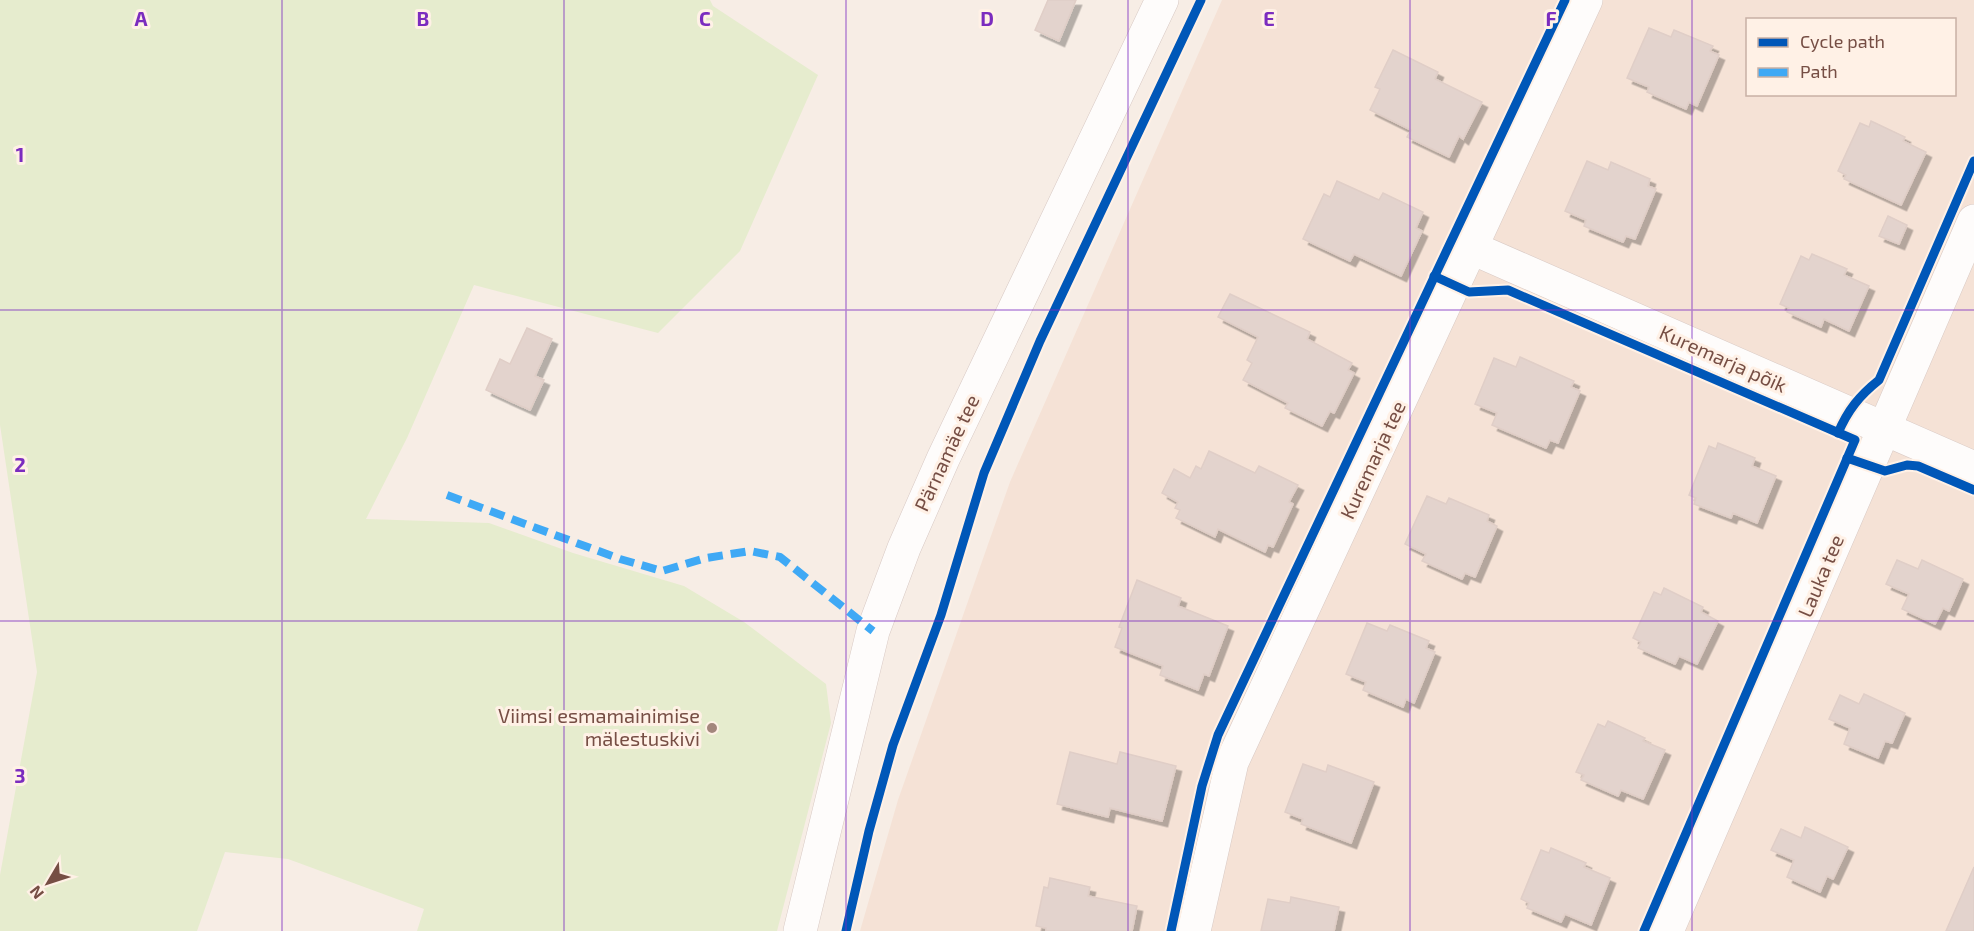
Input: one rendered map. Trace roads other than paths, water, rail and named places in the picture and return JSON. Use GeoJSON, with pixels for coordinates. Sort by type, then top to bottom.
{"type":"FeatureCollection","features":[{"type":"Feature","properties":{"kind":"street","name":"Pärnamäe tee"},"geometry":{"type":"LineString","coordinates":[[800,931],[873,631],[900,558],[943,459],[1162,0]]}},
{"type":"Feature","properties":{"kind":"street","name":"Kuremarja tee"},"geometry":{"type":"LineString","coordinates":[[1194,931],[1232,762],[1587,0]]}},
{"type":"Feature","properties":{"kind":"street","name":"Lauka tee"},"geometry":{"type":"LineString","coordinates":[[1667,931],[1974,221]]}},
{"type":"Feature","properties":{"kind":"street","name":"Kuremarja põik"},"geometry":{"type":"LineString","coordinates":[[1472,248],[1974,468]]}},
{"type":"Feature","properties":{"kind":"place","name":"Viimsi esmamainimise mälestuskivi"},"geometry":{"type":"Point","coordinates":[712,728]}}]}
